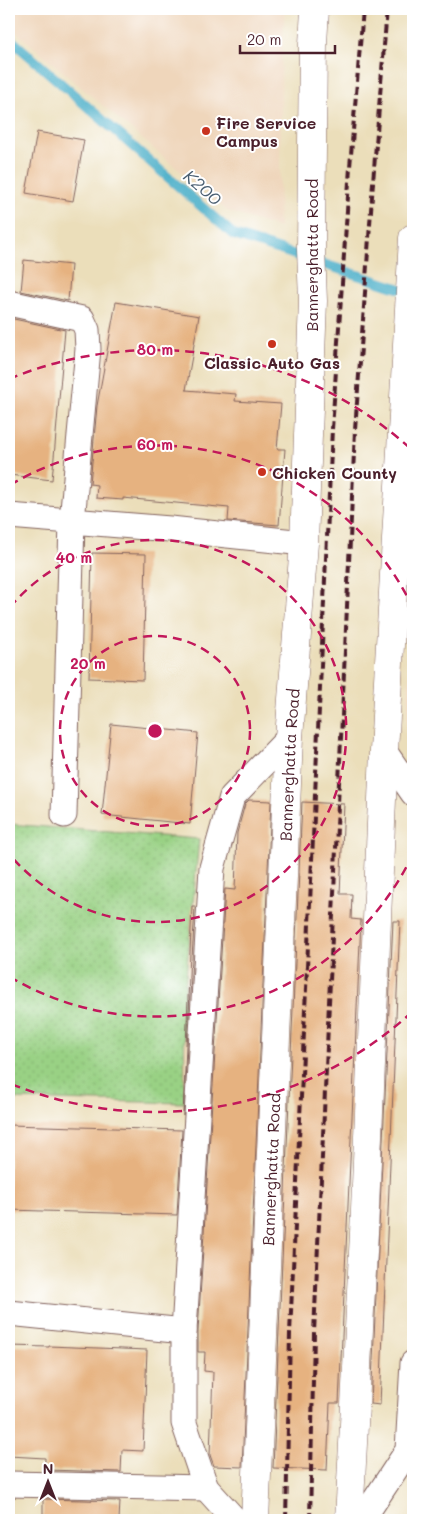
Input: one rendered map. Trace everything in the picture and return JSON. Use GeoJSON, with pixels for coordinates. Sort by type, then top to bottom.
{"type":"FeatureCollection","features":[{"type":"Feature","properties":{"kind":"main road","name":"Bannerghatta Road"},"geometry":{"type":"LineString","coordinates":[[254,1520],[289,738],[304,543],[313,301],[311,249],[315,9]]}},
{"type":"Feature","properties":{"kind":"main road"},"geometry":{"type":"LineString","coordinates":[[349,1520],[364,1233],[384,751],[413,238]]}},
{"type":"Feature","properties":{"kind":"street"},"geometry":{"type":"LineString","coordinates":[[9,303],[82,319],[87,330],[88,349],[72,521],[64,815]]}},
{"type":"Feature","properties":{"kind":"street"},"geometry":{"type":"LineString","coordinates":[[9,516],[170,529],[304,543]]}},
{"type":"Feature","properties":{"kind":"street"},"geometry":{"type":"LineString","coordinates":[[235,1520],[206,1488],[184,1422],[184,1331],[212,868],[232,797],[289,738]]}},
{"type":"Feature","properties":{"kind":"street"},"geometry":{"type":"LineString","coordinates":[[384,751],[413,793]]}},
{"type":"Feature","properties":{"kind":"street"},"geometry":{"type":"LineString","coordinates":[[9,1313],[184,1331]]}},
{"type":"Feature","properties":{"kind":"street"},"geometry":{"type":"LineString","coordinates":[[362,1520],[408,1450],[413,1363]]}},
{"type":"Feature","properties":{"kind":"street"},"geometry":{"type":"LineString","coordinates":[[9,1484],[206,1488]]}},
{"type":"Feature","properties":{"kind":"shaded area","name":"Fire Service Campus"},"geometry":{"type":"Polygon","coordinates":[[[9,9],[285,9],[282,50],[279,228],[227,211],[9,26],[9,9]]]}},
{"type":"Feature","properties":{"kind":"shaded area"},"geometry":{"type":"Polygon","coordinates":[[[411,651],[413,652],[413,748],[406,739],[411,651]]]}},
{"type":"Feature","properties":{"kind":"green space"},"geometry":{"type":"Polygon","coordinates":[[[9,824],[199,839],[184,999],[185,1103],[9,1099],[9,824]]]}},
{"type":"Feature","properties":{"kind":"building"},"geometry":{"type":"Polygon","coordinates":[[[37,132],[84,140],[73,201],[26,193],[37,132]]]}},
{"type":"Feature","properties":{"kind":"building"},"geometry":{"type":"Polygon","coordinates":[[[24,260],[71,265],[68,301],[21,291],[24,260]]]}},
{"type":"Feature","properties":{"kind":"building"},"geometry":{"type":"Polygon","coordinates":[[[116,302],[199,316],[186,390],[236,394],[235,401],[281,404],[277,449],[285,449],[279,525],[228,521],[229,508],[123,498],[123,500],[96,498],[97,485],[90,484],[97,406],[116,302]]]}},
{"type":"Feature","properties":{"kind":"building"},"geometry":{"type":"Polygon","coordinates":[[[9,318],[65,330],[52,480],[9,475],[9,318]]]}},
{"type":"Feature","properties":{"kind":"building"},"geometry":{"type":"Polygon","coordinates":[[[92,553],[146,554],[143,680],[89,678],[92,553]]]}},
{"type":"Feature","properties":{"kind":"building"},"geometry":{"type":"Polygon","coordinates":[[[111,724],[198,733],[190,824],[102,815],[111,724]]]}},
{"type":"Feature","properties":{"kind":"building"},"geometry":{"type":"Polygon","coordinates":[[[249,800],[271,801],[242,1467],[214,1466],[210,1455],[213,1372],[204,1371],[205,1352],[198,1352],[198,1331],[225,889],[235,890],[237,833],[245,804],[249,800]]]}},
{"type":"Feature","properties":{"kind":"building"},"geometry":{"type":"Polygon","coordinates":[[[302,802],[344,804],[340,894],[352,894],[351,919],[361,920],[339,1403],[330,1403],[327,1470],[273,1468],[302,802]]]}},
{"type":"Feature","properties":{"kind":"building"},"geometry":{"type":"Polygon","coordinates":[[[192,906],[195,906],[183,1116],[192,906]]]}},
{"type":"Feature","properties":{"kind":"building"},"geometry":{"type":"Polygon","coordinates":[[[393,921],[400,921],[380,1405],[371,1404],[393,921]]]}},
{"type":"Feature","properties":{"kind":"building"},"geometry":{"type":"Polygon","coordinates":[[[9,1125],[182,1130],[177,1215],[9,1210],[9,1125]]]}},
{"type":"Feature","properties":{"kind":"building"},"geometry":{"type":"Polygon","coordinates":[[[9,1346],[147,1350],[143,1451],[122,1450],[121,1472],[45,1470],[45,1458],[9,1456],[9,1346]]]}},
{"type":"Feature","properties":{"kind":"building"},"geometry":{"type":"Polygon","coordinates":[[[43,1499],[120,1501],[119,1520],[43,1520],[43,1499]]]}},
{"type":"Feature","properties":{"kind":"waterway","name":"K200"},"geometry":{"type":"LineString","coordinates":[[9,38],[234,235],[410,292]]}},
{"type":"Feature","properties":{"kind":"railway"},"geometry":{"type":"LineString","coordinates":[[286,1520],[290,1333],[332,429],[363,9]]}},
{"type":"Feature","properties":{"kind":"railway"},"geometry":{"type":"LineString","coordinates":[[310,1520],[314,1333],[355,430],[387,9]]}},
{"type":"Feature","properties":{"kind":"place","name":"Fire Service Campus"},"geometry":{"type":"Point","coordinates":[206,131]}},
{"type":"Feature","properties":{"kind":"place","name":"Classic Auto Gas"},"geometry":{"type":"Point","coordinates":[272,344]}},
{"type":"Feature","properties":{"kind":"place","name":"Chicken County"},"geometry":{"type":"Point","coordinates":[262,472]}}]}
